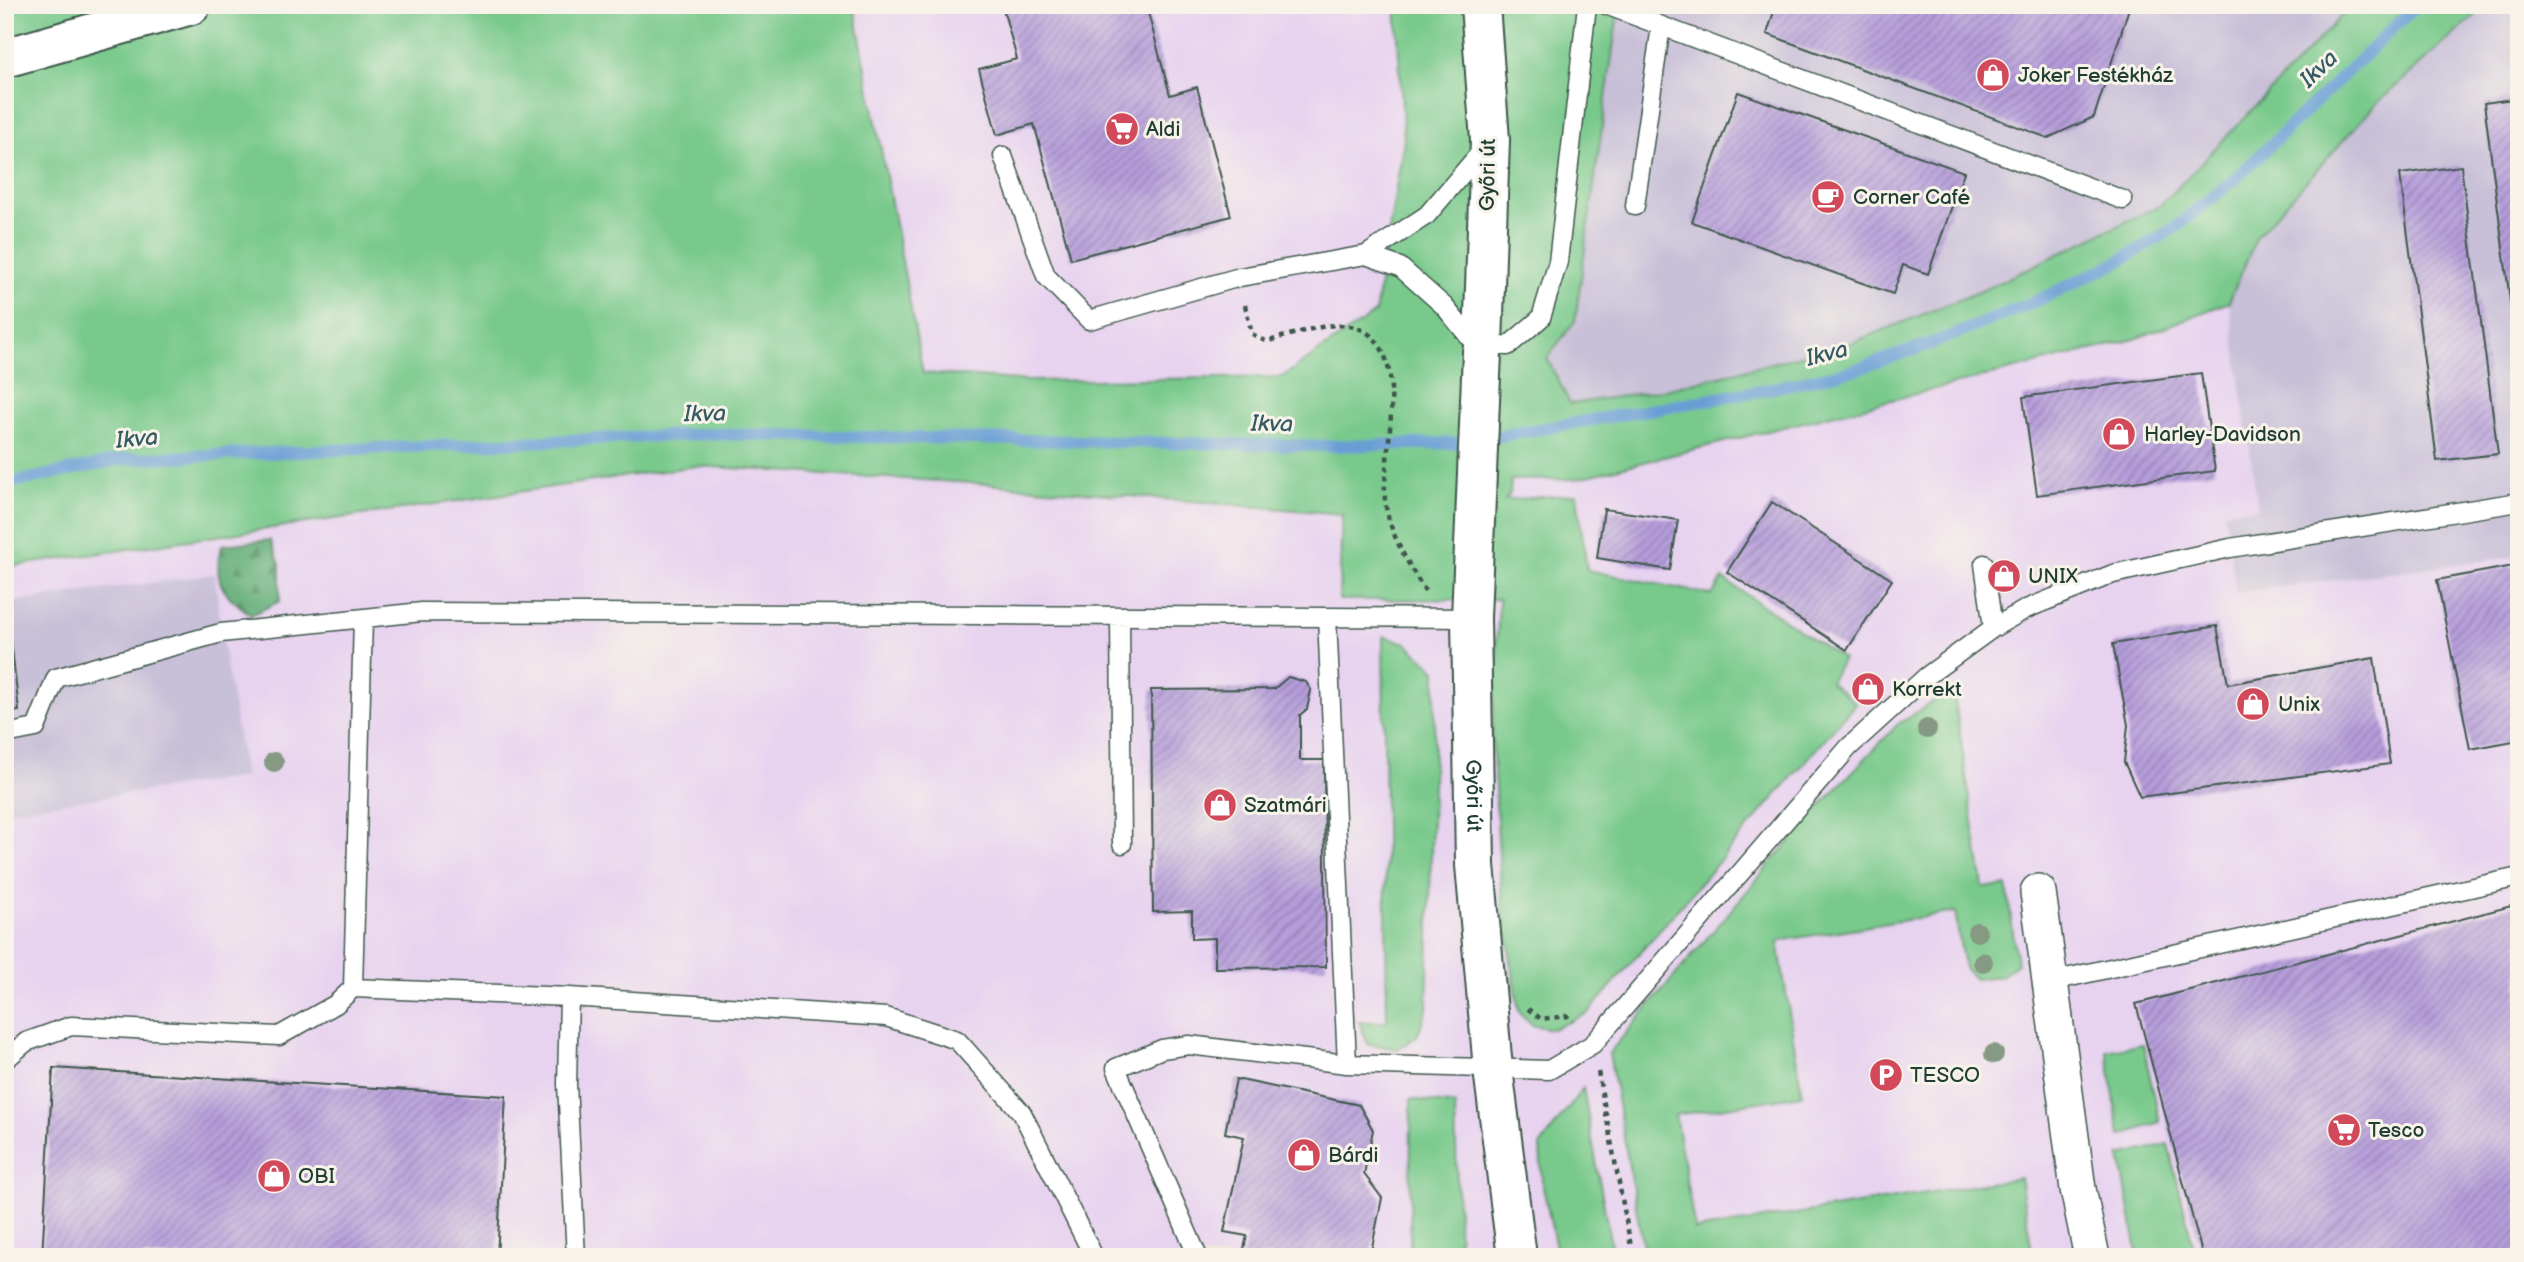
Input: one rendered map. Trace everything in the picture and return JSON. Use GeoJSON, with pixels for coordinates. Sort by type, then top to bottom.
{"type":"FeatureCollection","features":[{"type":"Feature","properties":{"kind":"main road"},"geometry":{"type":"LineString","coordinates":[[5,58],[191,5]]}},
{"type":"Feature","properties":{"kind":"main road","name":"Győri út"},"geometry":{"type":"LineString","coordinates":[[1480,5],[1490,140],[1482,359],[1474,500],[1456,618],[1493,1069],[1518,1250]]}},
{"type":"Feature","properties":{"kind":"street"},"geometry":{"type":"LineString","coordinates":[[2038,892],[2048,982],[2078,1189],[2092,1257]]}},
{"type":"Feature","properties":{"kind":"lane"},"geometry":{"type":"LineString","coordinates":[[1366,255],[1400,267],[1444,306],[1482,359],[1508,346],[1541,318],[1558,262],[1587,5]]}},
{"type":"Feature","properties":{"kind":"lane"},"geometry":{"type":"LineString","coordinates":[[1605,5],[2123,200]]}},
{"type":"Feature","properties":{"kind":"lane"},"geometry":{"type":"LineString","coordinates":[[1634,206],[1661,26]]}},
{"type":"Feature","properties":{"kind":"lane"},"geometry":{"type":"LineString","coordinates":[[1003,156],[1046,276],[1089,320],[1240,277],[1366,255],[1427,215],[1490,140]]}},
{"type":"Feature","properties":{"kind":"lane"},"geometry":{"type":"LineString","coordinates":[[1198,1257],[1115,1068],[1162,1049],[1189,1045],[1347,1064],[1549,1070],[1593,1044],[1849,747],[1927,676],[1993,628],[2026,609],[2113,574],[2230,548],[2519,502]]}},
{"type":"Feature","properties":{"kind":"lane"},"geometry":{"type":"LineString","coordinates":[[1983,564],[1993,628]]}},
{"type":"Feature","properties":{"kind":"lane"},"geometry":{"type":"LineString","coordinates":[[5,734],[36,728],[56,678],[221,633],[422,612],[1456,618]]}},
{"type":"Feature","properties":{"kind":"lane"},"geometry":{"type":"LineString","coordinates":[[1120,617],[1122,844]]}},
{"type":"Feature","properties":{"kind":"lane"},"geometry":{"type":"LineString","coordinates":[[1327,617],[1347,1064]]}},
{"type":"Feature","properties":{"kind":"lane"},"geometry":{"type":"LineString","coordinates":[[354,988],[363,619]]}},
{"type":"Feature","properties":{"kind":"lane"},"geometry":{"type":"LineString","coordinates":[[2048,982],[2519,877]]}},
{"type":"Feature","properties":{"kind":"lane"},"geometry":{"type":"LineString","coordinates":[[5,1060],[26,1042],[71,1026],[279,1036],[336,1004],[354,988],[569,997],[886,1017],[957,1040],[1022,1113],[1094,1257]]}},
{"type":"Feature","properties":{"kind":"lane"},"geometry":{"type":"LineString","coordinates":[[569,997],[567,1084],[576,1257]]}},
{"type":"Feature","properties":{"kind":"path"},"geometry":{"type":"LineString","coordinates":[[1240,277],[1252,334],[1267,341],[1342,324],[1360,329],[1374,337],[1384,351],[1390,373],[1391,402],[1385,498],[1390,524],[1406,559],[1456,618]]}},
{"type":"Feature","properties":{"kind":"path"},"geometry":{"type":"LineString","coordinates":[[1593,1044],[1633,1257]]}},
{"type":"Feature","properties":{"kind":"shaded area"},"geometry":{"type":"Polygon","coordinates":[[[854,5],[1396,5],[1404,140],[1375,313],[1282,377],[1029,381],[923,373],[854,5]]]}},
{"type":"Feature","properties":{"kind":"shaded area"},"geometry":{"type":"Polygon","coordinates":[[[1619,5],[2352,5],[2161,205],[1981,291],[1849,344],[1663,390],[1570,404],[1547,358],[1575,321],[1619,5]]]}},
{"type":"Feature","properties":{"kind":"shaded area"},"geometry":{"type":"Polygon","coordinates":[[[2487,5],[2519,5],[2519,556],[2236,593],[2224,511],[2258,508],[2229,302],[2257,236],[2376,104],[2487,5]]]}},
{"type":"Feature","properties":{"kind":"shaded area"},"geometry":{"type":"Polygon","coordinates":[[[2229,302],[2258,509],[2224,511],[2237,593],[2519,556],[2519,1257],[5,1257],[5,567],[696,466],[988,484],[1342,514],[1503,501],[1510,480],[1576,479],[2135,339],[2229,302]]]}},
{"type":"Feature","properties":{"kind":"shaded area"},"geometry":{"type":"Polygon","coordinates":[[[215,574],[221,633],[245,777],[5,811],[5,603],[215,574]]]}},
{"type":"Feature","properties":{"kind":"green space"},"geometry":{"type":"Polygon","coordinates":[[[5,5],[854,5],[923,373],[1029,381],[1282,377],[1375,313],[1404,140],[1396,5],[1619,5],[1575,321],[1547,358],[1570,404],[1663,390],[1849,344],[1981,291],[2161,205],[2352,5],[2487,5],[2376,104],[2257,236],[2229,302],[2135,339],[1576,479],[1511,480],[1510,494],[1505,500],[1577,494],[1587,570],[1712,595],[1723,579],[1843,659],[1830,682],[1856,703],[1587,1014],[1552,1029],[1532,1025],[1519,1012],[1502,903],[1492,739],[1499,599],[1339,600],[1342,514],[988,484],[696,466],[5,567],[5,5]]]}},
{"type":"Feature","properties":{"kind":"green space"},"geometry":{"type":"Polygon","coordinates":[[[270,540],[280,564],[280,601],[251,615],[232,600],[222,585],[218,568],[222,545],[270,540]]]}},
{"type":"Feature","properties":{"kind":"green space"},"geometry":{"type":"Polygon","coordinates":[[[1383,636],[1406,643],[1436,670],[1427,1010],[1417,1036],[1398,1049],[1368,1044],[1359,1022],[1387,1022],[1383,636]]]}},
{"type":"Feature","properties":{"kind":"green space"},"geometry":{"type":"Polygon","coordinates":[[[1953,689],[1983,887],[2007,886],[2017,964],[2001,976],[1975,979],[1964,968],[1955,912],[1778,941],[1802,1095],[1675,1115],[1695,1230],[2020,1178],[2033,1257],[1645,1257],[1609,1053],[1818,808],[1898,724],[1953,689]]]}},
{"type":"Feature","properties":{"kind":"green space"},"geometry":{"type":"Polygon","coordinates":[[[2143,1044],[2160,1122],[2120,1136],[2107,1051],[2143,1044]]]}},
{"type":"Feature","properties":{"kind":"green space"},"geometry":{"type":"Polygon","coordinates":[[[1583,1088],[1613,1257],[1558,1257],[1542,1182],[1540,1146],[1583,1088]]]}},
{"type":"Feature","properties":{"kind":"green space"},"geometry":{"type":"Polygon","coordinates":[[[1411,1099],[1455,1105],[1459,1257],[1410,1257],[1411,1099]]]}},
{"type":"Feature","properties":{"kind":"green space"},"geometry":{"type":"Polygon","coordinates":[[[2168,1144],[2196,1257],[2138,1257],[2120,1156],[2168,1144]]]}},
{"type":"Feature","properties":{"kind":"building","name":"Aldi"},"geometry":{"type":"Polygon","coordinates":[[[1002,5],[1146,5],[1170,95],[1197,87],[1231,216],[1071,259],[1034,124],[997,135],[979,69],[1017,59],[1002,5]]]}},
{"type":"Feature","properties":{"kind":"building","name":"Joker Festékház"},"geometry":{"type":"Polygon","coordinates":[[[1776,5],[2130,5],[2094,117],[2048,138],[1767,34],[1776,5]]]}},
{"type":"Feature","properties":{"kind":"building","name":"Corner Café"},"geometry":{"type":"Polygon","coordinates":[[[1738,92],[1964,172],[1928,274],[1903,265],[1893,294],[1692,222],[1738,92]]]}},
{"type":"Feature","properties":{"kind":"building"},"geometry":{"type":"Polygon","coordinates":[[[2519,98],[2519,354],[2517,354],[2484,103],[2519,98]]]}},
{"type":"Feature","properties":{"kind":"building"},"geometry":{"type":"Polygon","coordinates":[[[2461,166],[2498,454],[2437,461],[2400,174],[2461,166]]]}},
{"type":"Feature","properties":{"kind":"building","name":"Harley-Davidson"},"geometry":{"type":"Polygon","coordinates":[[[2201,373],[2215,471],[2037,495],[2023,397],[2201,373]]]}},
{"type":"Feature","properties":{"kind":"building"},"geometry":{"type":"Polygon","coordinates":[[[1772,502],[1892,580],[1847,650],[1727,572],[1772,502]]]}},
{"type":"Feature","properties":{"kind":"building"},"geometry":{"type":"Polygon","coordinates":[[[1604,509],[1678,520],[1670,570],[1597,558],[1604,509]]]}},
{"type":"Feature","properties":{"kind":"building"},"geometry":{"type":"Polygon","coordinates":[[[2519,565],[2519,740],[2470,749],[2437,580],[2519,565]]]}},
{"type":"Feature","properties":{"kind":"building","name":"Unix"},"geometry":{"type":"Polygon","coordinates":[[[2217,626],[2228,684],[2374,658],[2390,764],[2140,797],[2124,762],[2128,725],[2113,644],[2217,626]]]}},
{"type":"Feature","properties":{"kind":"building"},"geometry":{"type":"Polygon","coordinates":[[[5,631],[10,631],[19,711],[5,713],[5,631]]]}},
{"type":"Feature","properties":{"kind":"building"},"geometry":{"type":"Polygon","coordinates":[[[1288,677],[1306,682],[1311,690],[1307,709],[1300,715],[1300,760],[1324,760],[1326,967],[1215,968],[1215,938],[1192,939],[1192,911],[1153,912],[1151,690],[1274,689],[1288,677]]]}},
{"type":"Feature","properties":{"kind":"building","name":"Tesco"},"geometry":{"type":"Polygon","coordinates":[[[2519,904],[2519,1257],[2203,1257],[2136,1004],[2519,904]]]}},
{"type":"Feature","properties":{"kind":"building","name":"OBI"},"geometry":{"type":"Polygon","coordinates":[[[53,1068],[506,1096],[497,1257],[42,1257],[53,1068]]]}},
{"type":"Feature","properties":{"kind":"building","name":"Bárdi"},"geometry":{"type":"Polygon","coordinates":[[[1236,1079],[1359,1105],[1373,1130],[1364,1174],[1382,1198],[1370,1257],[1242,1257],[1247,1236],[1224,1232],[1244,1137],[1225,1133],[1236,1079]]]}},
{"type":"Feature","properties":{"kind":"waterway","name":"Ikva"},"geometry":{"type":"LineString","coordinates":[[5,484],[124,459],[711,434],[1333,446],[1459,443],[1764,390],[1854,370],[1941,340],[2036,301],[2118,262],[2176,227],[2235,179],[2417,5]]}},
{"type":"Feature","properties":{"kind":"place","name":"Joker Festékház"},"geometry":{"type":"Point","coordinates":[1993,75]}},
{"type":"Feature","properties":{"kind":"place","name":"Aldi"},"geometry":{"type":"Point","coordinates":[1122,129]}},
{"type":"Feature","properties":{"kind":"place","name":"Corner Café"},"geometry":{"type":"Point","coordinates":[1828,197]}},
{"type":"Feature","properties":{"kind":"place","name":"Harley-Davidson"},"geometry":{"type":"Point","coordinates":[2119,434]}},
{"type":"Feature","properties":{"kind":"place","name":"UNIX"},"geometry":{"type":"Point","coordinates":[2004,576]}},
{"type":"Feature","properties":{"kind":"place","name":"Korrekt"},"geometry":{"type":"Point","coordinates":[1868,689]}},
{"type":"Feature","properties":{"kind":"place","name":"Unix"},"geometry":{"type":"Point","coordinates":[2253,704]}},
{"type":"Feature","properties":{"kind":"place","name":"Szatmári"},"geometry":{"type":"Point","coordinates":[1220,805]}},
{"type":"Feature","properties":{"kind":"place","name":"TESCO"},"geometry":{"type":"Point","coordinates":[1886,1075]}},
{"type":"Feature","properties":{"kind":"place","name":"Tesco"},"geometry":{"type":"Point","coordinates":[2344,1130]}},
{"type":"Feature","properties":{"kind":"place","name":"Bárdi"},"geometry":{"type":"Point","coordinates":[1304,1155]}},
{"type":"Feature","properties":{"kind":"place","name":"OBI"},"geometry":{"type":"Point","coordinates":[274,1176]}}]}
